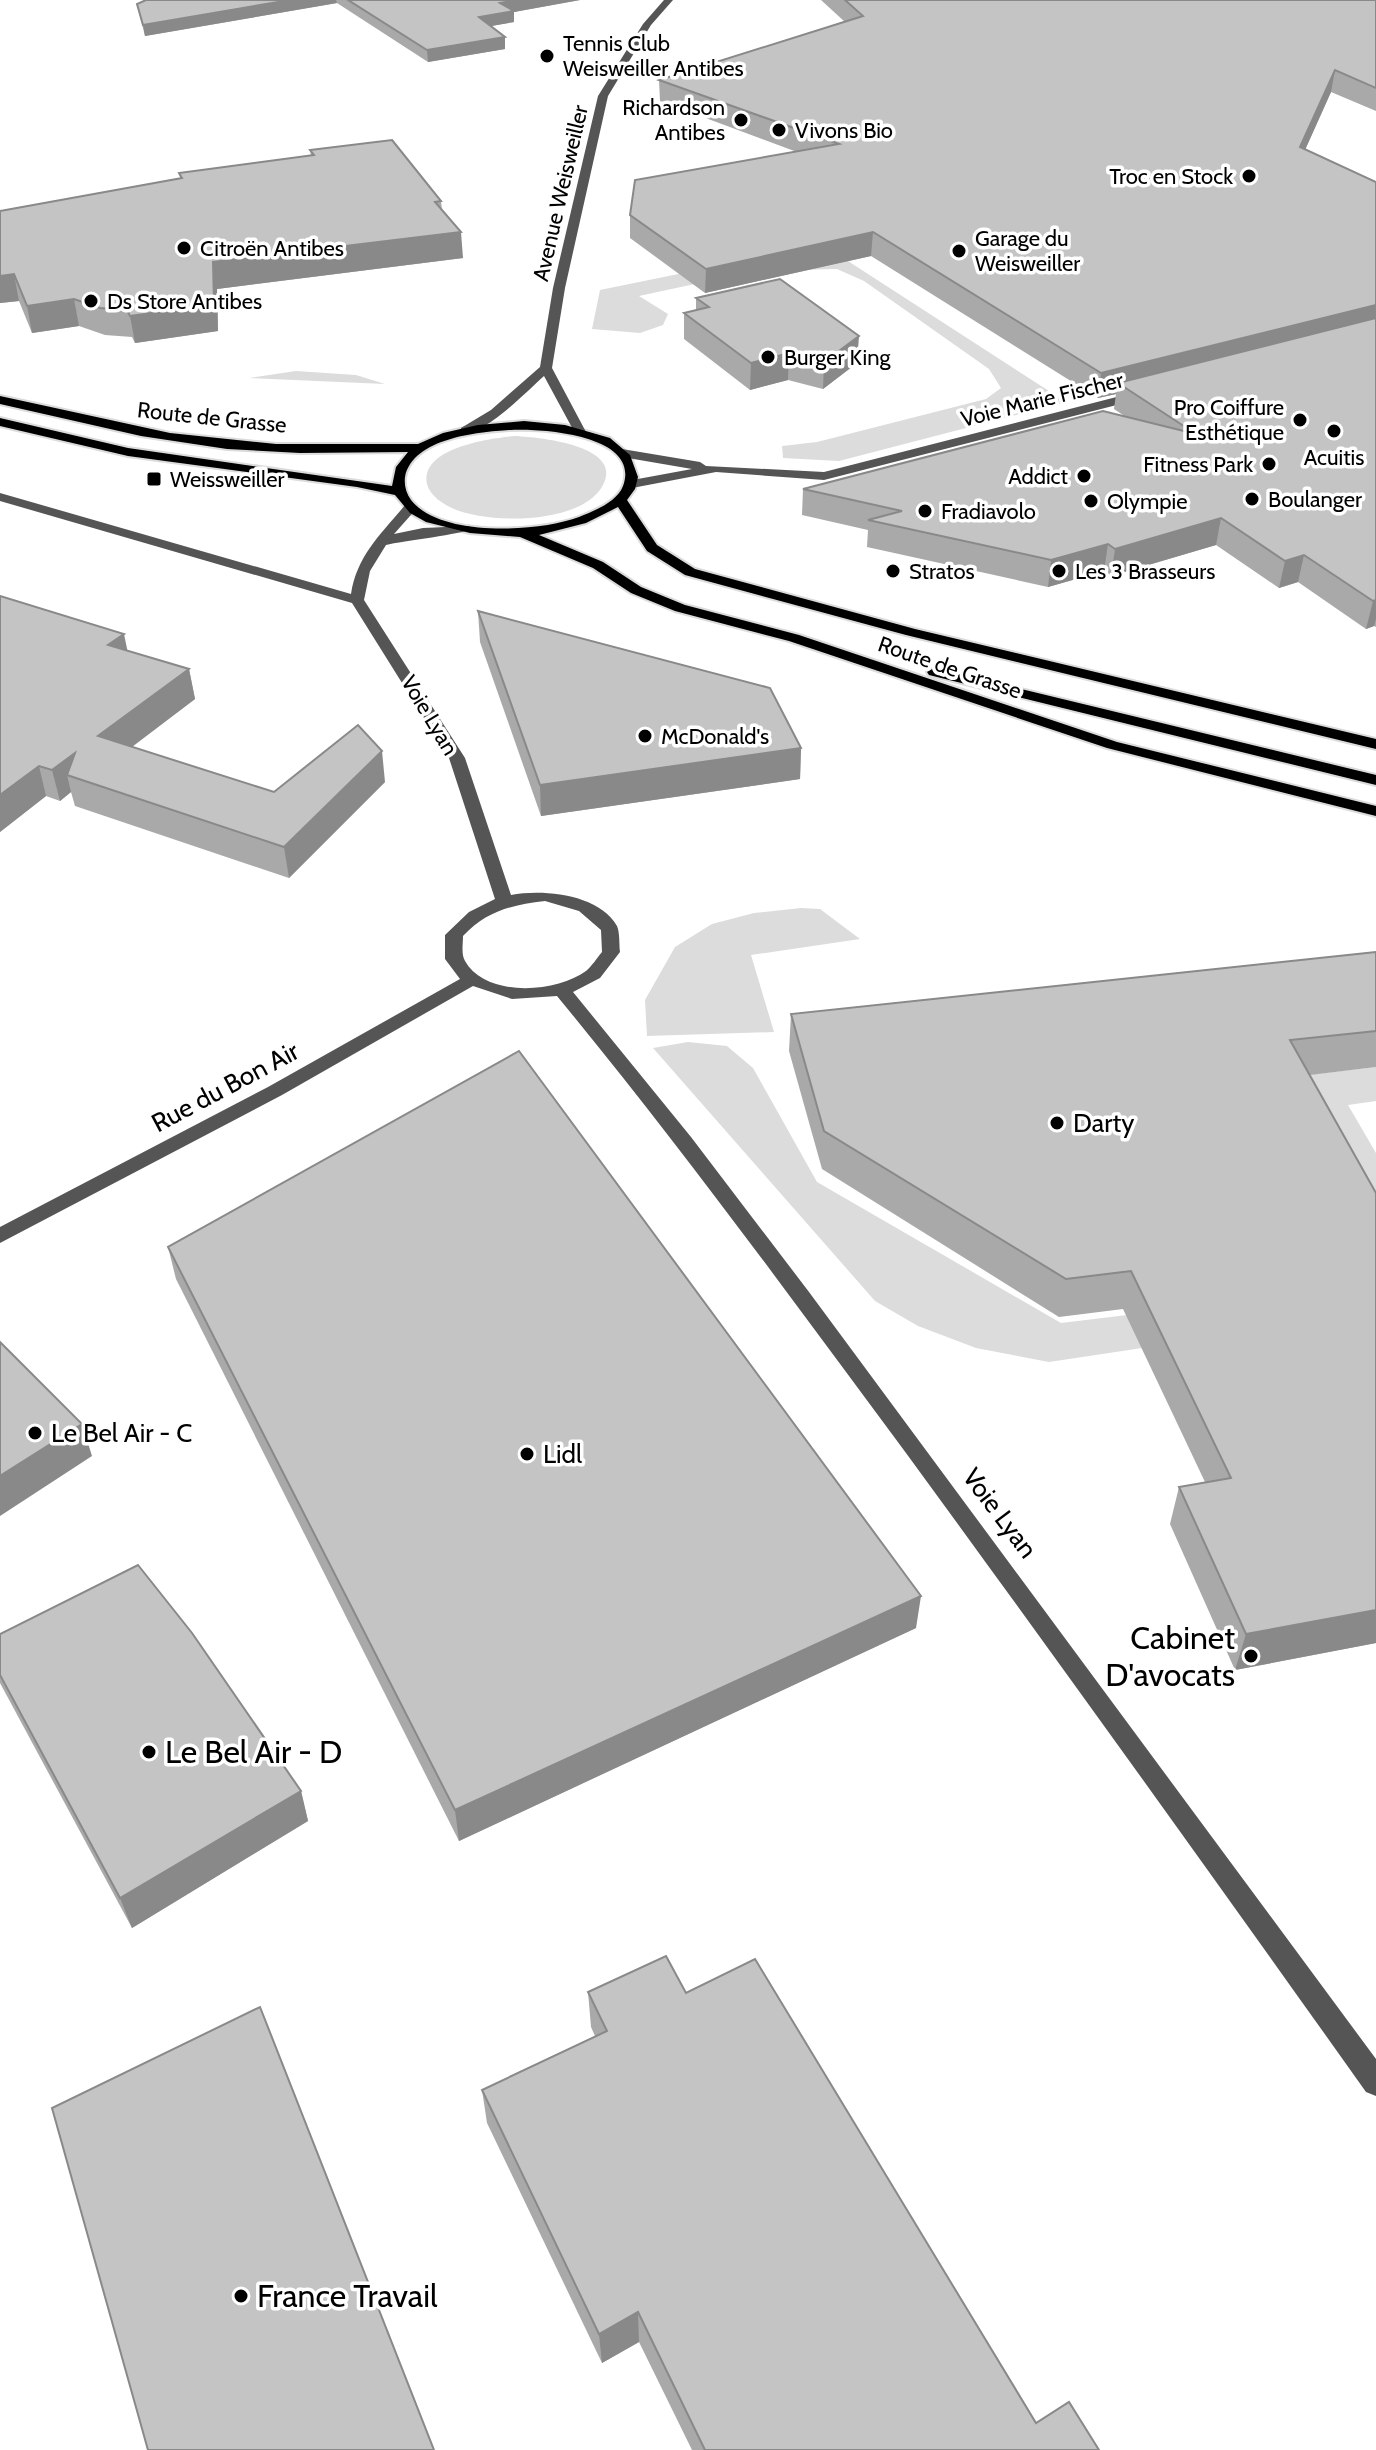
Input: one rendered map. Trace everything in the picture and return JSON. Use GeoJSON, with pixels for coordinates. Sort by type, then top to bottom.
{"type":"FeatureCollection","features":[{"type":"Feature","properties":{"kind":"main road","name":"Route de Grasse"},"geometry":{"type":"LineString","coordinates":[[0,400],[130,430],[228,445],[365,450],[423,448]]}},
{"type":"Feature","properties":{"kind":"main road","name":"Route de Grasse"},"geometry":{"type":"LineString","coordinates":[[0,422],[128,452],[357,483],[399,492]]}},
{"type":"Feature","properties":{"kind":"main road"},"geometry":{"type":"LineString","coordinates":[[524,425],[580,432],[604,441],[622,453],[631,467],[632,484],[620,500],[596,515],[563,527],[522,533],[464,529],[434,520],[411,507],[399,492],[398,475],[408,459],[423,448],[465,431],[524,425]]}},
{"type":"Feature","properties":{"kind":"main road","name":"Route de Grasse"},"geometry":{"type":"LineString","coordinates":[[620,500],[652,548],[690,572],[730,585],[1376,744]]}},
{"type":"Feature","properties":{"kind":"main road","name":"Route de Grasse"},"geometry":{"type":"LineString","coordinates":[[522,533],[598,565],[636,590],[680,608],[794,638],[1112,745],[1376,811]]}},
{"type":"Feature","properties":{"kind":"main road"},"geometry":{"type":"LineString","coordinates":[[794,638],[1376,780]]}},
{"type":"Feature","properties":{"kind":"street","name":"Avenue Weisweiller"},"geometry":{"type":"LineString","coordinates":[[546,368],[559,288],[603,96],[647,24],[669,0]]}},
{"type":"Feature","properties":{"kind":"street"},"geometry":{"type":"LineString","coordinates":[[465,431],[495,413],[546,368],[580,432]]}},
{"type":"Feature","properties":{"kind":"street","name":"Voie Marie Fischer"},"geometry":{"type":"LineString","coordinates":[[622,453],[716,468],[824,476],[1160,390]]}},
{"type":"Feature","properties":{"kind":"street","name":"Voie Marie Fischer"},"geometry":{"type":"LineString","coordinates":[[632,484],[716,468]]}},
{"type":"Feature","properties":{"kind":"street"},"geometry":{"type":"LineString","coordinates":[[0,497],[357,600],[359,576],[367,558],[411,507]]}},
{"type":"Feature","properties":{"kind":"street"},"geometry":{"type":"LineString","coordinates":[[379,542],[423,532],[464,529]]}},
{"type":"Feature","properties":{"kind":"street","name":"Voie Lyan"},"geometry":{"type":"LineString","coordinates":[[357,600],[457,758],[504,900]]}},
{"type":"Feature","properties":{"kind":"street"},"geometry":{"type":"LineString","coordinates":[[546,896],[585,907],[609,928],[611,952],[594,974],[562,990],[512,993],[471,980],[454,959],[454,935],[473,914],[504,900],[546,896]]}},
{"type":"Feature","properties":{"kind":"street","name":"Rue du Bon Air"},"geometry":{"type":"LineString","coordinates":[[0,1236],[275,1091],[471,980]]}},
{"type":"Feature","properties":{"kind":"street","name":"Voie Lyan"},"geometry":{"type":"LineString","coordinates":[[562,990],[674,1129],[890,1415],[1376,2082]]}},
{"type":"Feature","properties":{"kind":"shaded area"},"geometry":{"type":"Polygon","coordinates":[[[825,244],[1066,402],[839,461],[783,458],[782,446],[817,442],[986,399],[1001,388],[989,369],[864,281],[837,269],[755,271],[639,296],[668,314],[663,325],[640,333],[592,329],[600,290],[825,244]]]}},
{"type":"Feature","properties":{"kind":"shaded area"},"geometry":{"type":"Polygon","coordinates":[[[296,371],[356,375],[385,384],[249,378],[296,371]]]}},
{"type":"Feature","properties":{"kind":"shaded area"},"geometry":{"type":"Polygon","coordinates":[[[515,436],[558,441],[590,452],[601,461],[606,471],[603,485],[592,498],[576,508],[534,518],[511,519],[454,509],[431,492],[427,484],[428,472],[434,462],[445,454],[474,443],[515,436]]]}},
{"type":"Feature","properties":{"kind":"shaded area"},"geometry":{"type":"Polygon","coordinates":[[[820,909],[860,939],[751,955],[774,1032],[647,1036],[645,1000],[675,947],[712,924],[754,913],[820,909]]]}},
{"type":"Feature","properties":{"kind":"shaded area"},"geometry":{"type":"Polygon","coordinates":[[[688,1042],[727,1046],[753,1068],[817,1182],[1061,1323],[1376,1285],[1376,1313],[1049,1362],[976,1348],[918,1326],[875,1301],[653,1048],[688,1042]]]}},
{"type":"Feature","properties":{"kind":"shaded area"},"geometry":{"type":"Polygon","coordinates":[[[1376,1067],[1376,1101],[1348,1105],[1376,1153],[1376,1250],[1281,1078],[1376,1067]]]}},
{"type":"Feature","properties":{"kind":"building"},"geometry":{"type":"Polygon","coordinates":[[[146,0],[290,0],[143,25],[137,4],[146,0]]]}},
{"type":"Feature","properties":{"kind":"building"},"geometry":{"type":"Polygon","coordinates":[[[348,0],[517,0],[500,3],[514,11],[479,17],[505,37],[427,50],[348,0]]]}},
{"type":"Feature","properties":{"kind":"building"},"geometry":{"type":"Polygon","coordinates":[[[845,0],[1376,0],[1376,88],[1335,70],[1300,147],[1376,182],[1376,305],[1101,373],[873,232],[706,269],[630,215],[635,180],[839,144],[659,80],[863,16],[845,0]]]}},
{"type":"Feature","properties":{"kind":"building"},"geometry":{"type":"Polygon","coordinates":[[[392,140],[441,201],[435,202],[461,232],[213,262],[214,304],[130,316],[127,310],[100,308],[74,299],[27,306],[14,274],[0,276],[0,211],[182,178],[179,173],[314,155],[310,150],[392,140]]]}},
{"type":"Feature","properties":{"kind":"building"},"geometry":{"type":"Polygon","coordinates":[[[780,279],[859,336],[824,362],[789,353],[751,363],[684,313],[709,307],[696,298],[780,279]]]}},
{"type":"Feature","properties":{"kind":"building","name":"Olympie"},"geometry":{"type":"Polygon","coordinates":[[[1376,318],[1376,600],[1373,601],[1304,555],[1285,561],[1221,518],[1115,549],[1108,544],[1051,560],[868,520],[902,511],[803,489],[1103,411],[1196,434],[1118,383],[1376,318]]]}},
{"type":"Feature","properties":{"kind":"building"},"geometry":{"type":"Polygon","coordinates":[[[0,596],[124,634],[108,645],[189,669],[98,736],[274,792],[358,725],[382,751],[284,847],[67,775],[75,753],[52,770],[39,766],[0,795],[0,596]]]}},
{"type":"Feature","properties":{"kind":"building","name":"McDonald's"},"geometry":{"type":"Polygon","coordinates":[[[478,611],[770,688],[801,748],[540,785],[478,611]]]}},
{"type":"Feature","properties":{"kind":"building"},"geometry":{"type":"Polygon","coordinates":[[[1376,952],[1376,1031],[1290,1040],[1376,1193],[1376,1610],[1246,1634],[1179,1487],[1231,1478],[1131,1271],[1066,1279],[824,1131],[791,1014],[1376,952]]]}},
{"type":"Feature","properties":{"kind":"building","name":"Lidl"},"geometry":{"type":"Polygon","coordinates":[[[519,1051],[921,1596],[455,1810],[168,1247],[519,1051]]]}},
{"type":"Feature","properties":{"kind":"building"},"geometry":{"type":"Polygon","coordinates":[[[0,1342],[82,1424],[0,1476],[0,1342]]]}},
{"type":"Feature","properties":{"kind":"building","name":"Le Bel Air - D"},"geometry":{"type":"Polygon","coordinates":[[[138,1565],[192,1633],[301,1791],[120,1898],[0,1675],[0,1634],[138,1565]]]}},
{"type":"Feature","properties":{"kind":"building"},"geometry":{"type":"Polygon","coordinates":[[[666,1956],[686,1993],[755,1959],[1036,2423],[1069,2402],[1099,2450],[705,2450],[638,2312],[599,2334],[482,2090],[607,2031],[588,1992],[666,1956]]]}},
{"type":"Feature","properties":{"kind":"building","name":"France Travail"},"geometry":{"type":"Polygon","coordinates":[[[260,2007],[434,2450],[148,2450],[52,2108],[260,2007]]]}},
{"type":"Feature","properties":{"kind":"place","name":"Tennis Club Weisweiller Antibes"},"geometry":{"type":"Point","coordinates":[547,56]}},
{"type":"Feature","properties":{"kind":"place","name":"Richardson Antibes"},"geometry":{"type":"Point","coordinates":[741,120]}},
{"type":"Feature","properties":{"kind":"place","name":"Vivons Bio"},"geometry":{"type":"Point","coordinates":[779,130]}},
{"type":"Feature","properties":{"kind":"place","name":"Troc en Stock"},"geometry":{"type":"Point","coordinates":[1249,176]}},
{"type":"Feature","properties":{"kind":"place","name":"Citroën Antibes"},"geometry":{"type":"Point","coordinates":[184,248]}},
{"type":"Feature","properties":{"kind":"place","name":"Garage du Weisweiller"},"geometry":{"type":"Point","coordinates":[959,251]}},
{"type":"Feature","properties":{"kind":"place","name":"Ds Store Antibes"},"geometry":{"type":"Point","coordinates":[91,301]}},
{"type":"Feature","properties":{"kind":"place","name":"Burger King"},"geometry":{"type":"Point","coordinates":[768,357]}},
{"type":"Feature","properties":{"kind":"place","name":"Pro Coiffure Esthétique"},"geometry":{"type":"Point","coordinates":[1300,420]}},
{"type":"Feature","properties":{"kind":"place","name":"Acuitis"},"geometry":{"type":"Point","coordinates":[1334,431]}},
{"type":"Feature","properties":{"kind":"place","name":"Fitness Park"},"geometry":{"type":"Point","coordinates":[1269,464]}},
{"type":"Feature","properties":{"kind":"place","name":"Addict"},"geometry":{"type":"Point","coordinates":[1084,476]}},
{"type":"Feature","properties":{"kind":"place","name":"Weissweiller"},"geometry":{"type":"Point","coordinates":[154,479]}},
{"type":"Feature","properties":{"kind":"place","name":"Boulanger"},"geometry":{"type":"Point","coordinates":[1252,499]}},
{"type":"Feature","properties":{"kind":"place","name":"Olympie"},"geometry":{"type":"Point","coordinates":[1091,501]}},
{"type":"Feature","properties":{"kind":"place","name":"Fradiavolo"},"geometry":{"type":"Point","coordinates":[925,511]}},
{"type":"Feature","properties":{"kind":"place","name":"Stratos"},"geometry":{"type":"Point","coordinates":[893,571]}},
{"type":"Feature","properties":{"kind":"place","name":"Les 3 Brasseurs"},"geometry":{"type":"Point","coordinates":[1059,571]}},
{"type":"Feature","properties":{"kind":"place","name":"McDonald's"},"geometry":{"type":"Point","coordinates":[645,736]}},
{"type":"Feature","properties":{"kind":"place","name":"Darty"},"geometry":{"type":"Point","coordinates":[1057,1123]}},
{"type":"Feature","properties":{"kind":"place","name":"Le Bel Air - C"},"geometry":{"type":"Point","coordinates":[35,1433]}},
{"type":"Feature","properties":{"kind":"place","name":"Lidl"},"geometry":{"type":"Point","coordinates":[527,1454]}},
{"type":"Feature","properties":{"kind":"place","name":"Cabinet D'avocats"},"geometry":{"type":"Point","coordinates":[1251,1656]}},
{"type":"Feature","properties":{"kind":"place","name":"Le Bel Air - D"},"geometry":{"type":"Point","coordinates":[149,1752]}},
{"type":"Feature","properties":{"kind":"place","name":"France Travail"},"geometry":{"type":"Point","coordinates":[241,2296]}}]}
